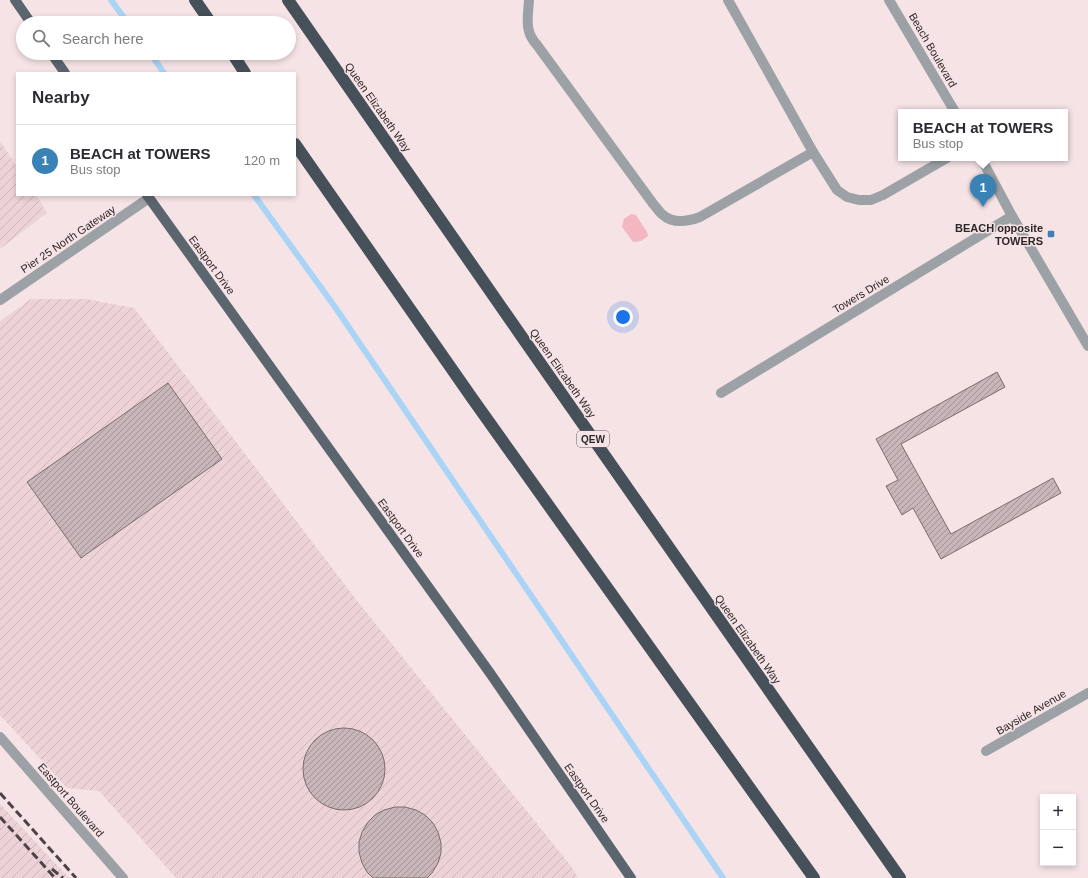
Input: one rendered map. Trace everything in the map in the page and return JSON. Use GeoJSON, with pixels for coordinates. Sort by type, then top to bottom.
{"type":"FeatureCollection","features":[{"type":"Feature","properties":{"kind":"highway"},"geometry":{"type":"LineString","coordinates":[[194,0],[206,16]]}},
{"type":"Feature","properties":{"kind":"highway","name":"Queen Elizabeth Way"},"geometry":{"type":"LineString","coordinates":[[288,0],[900,878]]}},
{"type":"Feature","properties":{"kind":"highway"},"geometry":{"type":"LineString","coordinates":[[237,60],[245,72]]}},
{"type":"Feature","properties":{"kind":"highway"},"geometry":{"type":"LineString","coordinates":[[296,145],[468,391],[814,878]]}},
{"type":"Feature","properties":{"kind":"main road"},"geometry":{"type":"LineString","coordinates":[[16,0],[26,16]]}},
{"type":"Feature","properties":{"kind":"main road"},"geometry":{"type":"LineString","coordinates":[[56,60],[64,72]]}},
{"type":"Feature","properties":{"kind":"main road","name":"Eastport Drive"},"geometry":{"type":"LineString","coordinates":[[148,196],[490,673],[631,878]]}},
{"type":"Feature","properties":{"kind":"street"},"geometry":{"type":"LineString","coordinates":[[529,0],[527,26],[532,40],[654,205],[664,216],[676,220],[688,221],[700,217],[813,152]]}},
{"type":"Feature","properties":{"kind":"street"},"geometry":{"type":"LineString","coordinates":[[728,0],[813,152],[837,190],[847,197],[858,200],[871,200],[883,195],[942,161]]}},
{"type":"Feature","properties":{"kind":"street","name":"Beach Boulevard"},"geometry":{"type":"LineString","coordinates":[[890,0],[953,109]]}},
{"type":"Feature","properties":{"kind":"street"},"geometry":{"type":"LineString","coordinates":[[983,161],[1012,216],[1088,346]]}},
{"type":"Feature","properties":{"kind":"street","name":"Pier 25 North Gateway"},"geometry":{"type":"LineString","coordinates":[[0,300],[148,196]]}},
{"type":"Feature","properties":{"kind":"street","name":"Towers Drive"},"geometry":{"type":"LineString","coordinates":[[721,393],[1012,216]]}},
{"type":"Feature","properties":{"kind":"street","name":"Bayside Avenue"},"geometry":{"type":"LineString","coordinates":[[986,751],[1088,693]]}},
{"type":"Feature","properties":{"kind":"street","name":"Eastport Boulevard"},"geometry":{"type":"LineString","coordinates":[[0,737],[123,878]]}},
{"type":"Feature","properties":{"kind":"shaded area"},"geometry":{"type":"Polygon","coordinates":[[[0,141],[16,165],[16,196],[37,196],[47,213],[0,249],[0,141]]]}},
{"type":"Feature","properties":{"kind":"shaded area"},"geometry":{"type":"Polygon","coordinates":[[[631,214],[636,215],[647,232],[648,236],[641,241],[633,242],[622,227],[624,219],[631,214]]]}},
{"type":"Feature","properties":{"kind":"shaded area"},"geometry":{"type":"Polygon","coordinates":[[[31,299],[86,299],[134,308],[358,602],[571,866],[578,878],[176,878],[99,791],[67,788],[0,715],[0,321],[31,299]]]}},
{"type":"Feature","properties":{"kind":"shaded area"},"geometry":{"type":"Polygon","coordinates":[[[0,804],[69,878],[0,878],[0,804]]]}},
{"type":"Feature","properties":{"kind":"building"},"geometry":{"type":"Polygon","coordinates":[[[997,372],[1005,387],[901,444],[951,534],[1053,478],[1061,493],[941,559],[913,508],[902,515],[886,486],[898,480],[876,439],[997,372]]]}},
{"type":"Feature","properties":{"kind":"building"},"geometry":{"type":"Polygon","coordinates":[[[168,383],[222,459],[81,558],[27,482],[168,383]]]}},
{"type":"Feature","properties":{"kind":"building"},"geometry":{"type":"Polygon","coordinates":[[[344,728],[360,731],[373,740],[382,753],[385,769],[382,785],[373,798],[360,807],[344,810],[328,807],[315,798],[306,785],[303,769],[306,753],[315,740],[328,731],[344,728]]]}},
{"type":"Feature","properties":{"kind":"building"},"geometry":{"type":"Polygon","coordinates":[[[395,807],[405,807],[416,810],[425,815],[433,823],[438,832],[441,843],[441,853],[438,863],[427,878],[373,878],[367,872],[362,863],[359,852],[359,842],[362,832],[368,822],[375,815],[384,810],[395,807]]]}},
{"type":"Feature","properties":{"kind":"waterway"},"geometry":{"type":"LineString","coordinates":[[111,0],[123,16]]}},
{"type":"Feature","properties":{"kind":"waterway"},"geometry":{"type":"LineString","coordinates":[[155,60],[163,72]]}},
{"type":"Feature","properties":{"kind":"waterway"},"geometry":{"type":"LineString","coordinates":[[255,196],[335,307],[723,878]]}},
{"type":"Feature","properties":{"kind":"railway"},"geometry":{"type":"LineString","coordinates":[[0,793],[76,878]]}},
{"type":"Feature","properties":{"kind":"railway"},"geometry":{"type":"LineString","coordinates":[[0,817],[55,878]]}},
{"type":"Feature","properties":{"kind":"railway"},"geometry":{"type":"LineString","coordinates":[[52,869],[63,878]]}},
{"type":"Feature","properties":{"kind":"place","name":"BEACH at TOWERS"},"geometry":{"type":"Point","coordinates":[983,207]}},
{"type":"Feature","properties":{"kind":"place","name":"BEACH opposite TOWERS"},"geometry":{"type":"Point","coordinates":[1051,234]}}]}
